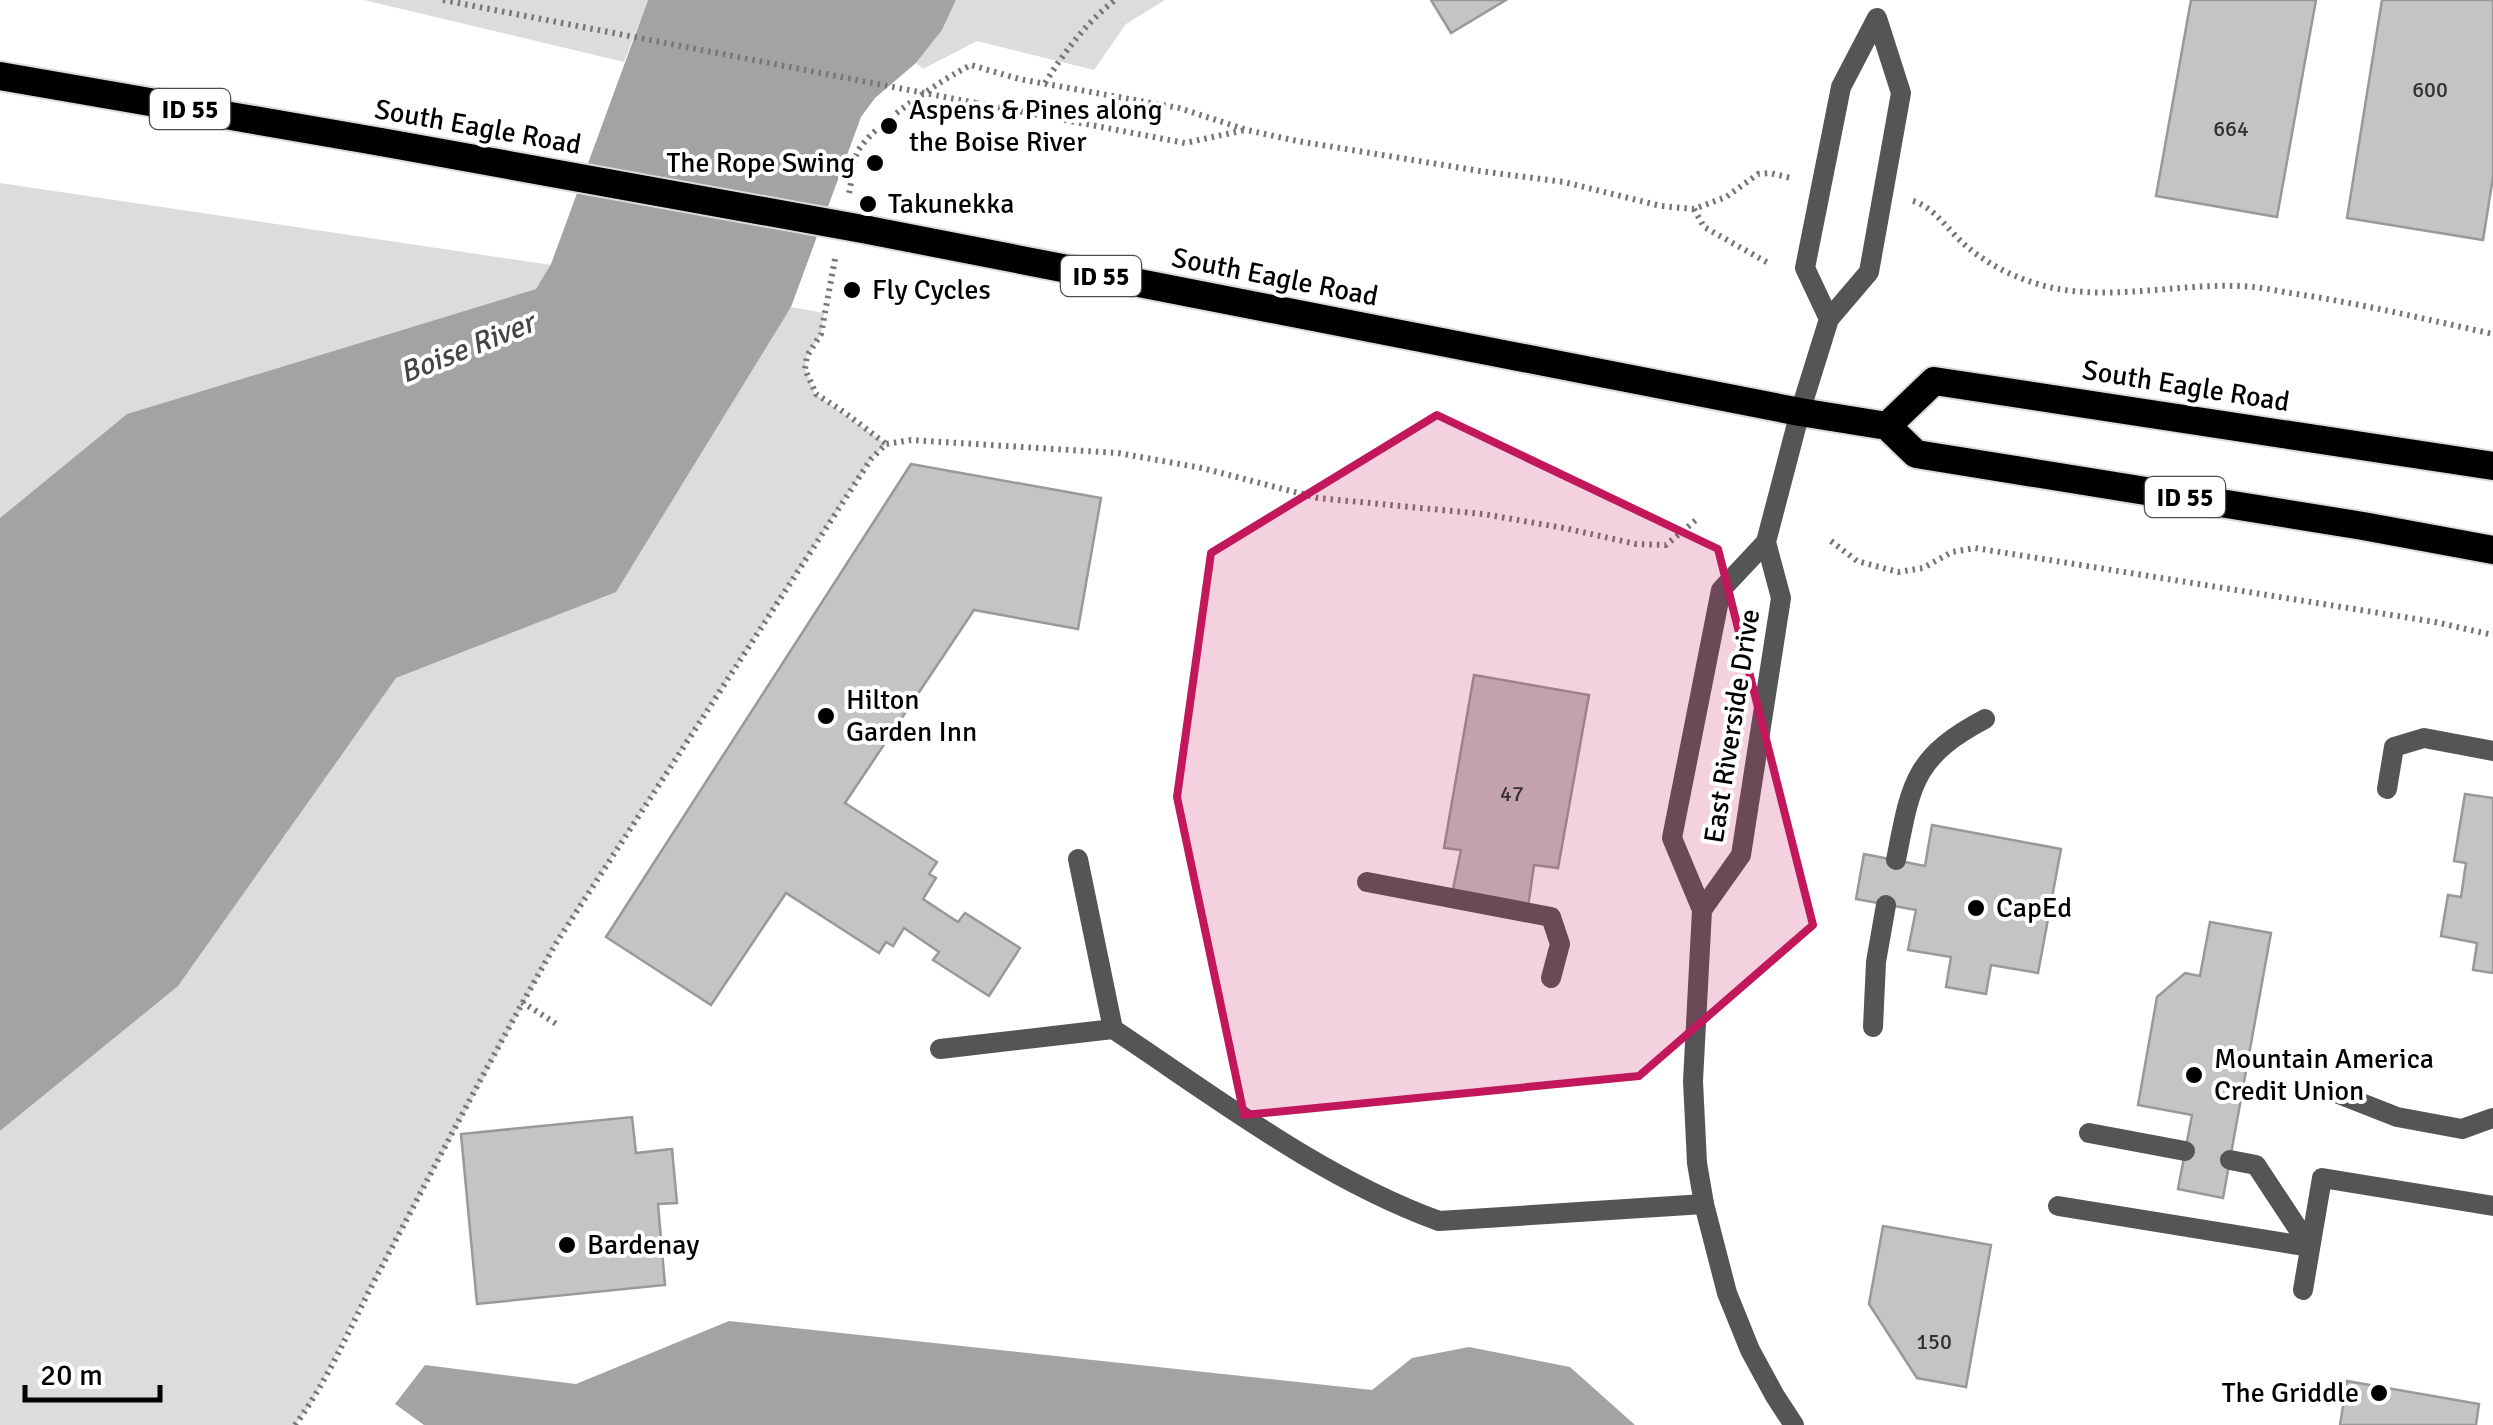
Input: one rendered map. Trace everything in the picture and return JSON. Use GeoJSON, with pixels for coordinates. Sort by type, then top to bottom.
{"type":"FeatureCollection","features":[{"type":"Feature","properties":{"kind":"highway","name":"South Eagle Road"},"geometry":{"type":"LineString","coordinates":[[0,76],[868,230],[1888,426],[1916,454],[2487,547]]}},
{"type":"Feature","properties":{"kind":"highway","name":"South Eagle Road"},"geometry":{"type":"LineString","coordinates":[[1888,426],[1934,381],[2493,466]]}},
{"type":"Feature","properties":{"kind":"street"},"geometry":{"type":"LineString","coordinates":[[1879,9],[1901,93],[1868,272],[1829,319],[1805,268],[1841,87],[1879,9]]}},
{"type":"Feature","properties":{"kind":"street","name":"East Riverside Drive"},"geometry":{"type":"LineString","coordinates":[[1794,1425],[1750,1350],[1727,1293],[1704,1204],[1697,1163],[1693,1080],[1702,910],[1672,838],[1720,590],[1766,542],[1829,319]]}},
{"type":"Feature","properties":{"kind":"street","name":"East Riverside Drive"},"geometry":{"type":"LineString","coordinates":[[1702,910],[1741,855],[1781,598],[1766,542]]}},
{"type":"Feature","properties":{"kind":"street"},"geometry":{"type":"LineString","coordinates":[[1896,860],[1914,784],[1929,757],[1954,735],[1985,718]]}},
{"type":"Feature","properties":{"kind":"street"},"geometry":{"type":"LineString","coordinates":[[2387,789],[2394,747],[2424,738],[2493,750]]}},
{"type":"Feature","properties":{"kind":"street"},"geometry":{"type":"LineString","coordinates":[[1078,859],[1112,1029]]}},
{"type":"Feature","properties":{"kind":"street"},"geometry":{"type":"LineString","coordinates":[[1367,882],[1551,916],[1560,944],[1551,978]]}},
{"type":"Feature","properties":{"kind":"street"},"geometry":{"type":"LineString","coordinates":[[1872,1027],[1876,962],[1886,905]]}},
{"type":"Feature","properties":{"kind":"street"},"geometry":{"type":"LineString","coordinates":[[940,1049],[1112,1029],[1316,1163],[1407,1210],[1439,1222],[1704,1204]]}},
{"type":"Feature","properties":{"kind":"street"},"geometry":{"type":"LineString","coordinates":[[2336,1093],[2397,1118],[2462,1129],[2493,1118]]}},
{"type":"Feature","properties":{"kind":"street"},"geometry":{"type":"LineString","coordinates":[[2089,1133],[2185,1150]]}},
{"type":"Feature","properties":{"kind":"street"},"geometry":{"type":"LineString","coordinates":[[2230,1160],[2256,1166],[2310,1247]]}},
{"type":"Feature","properties":{"kind":"street"},"geometry":{"type":"LineString","coordinates":[[2302,1290],[2322,1178],[2493,1206]]}},
{"type":"Feature","properties":{"kind":"street"},"geometry":{"type":"LineString","coordinates":[[2058,1206],[2310,1247]]}},
{"type":"Feature","properties":{"kind":"path"},"geometry":{"type":"LineString","coordinates":[[443,0],[1185,144],[1246,130]]}},
{"type":"Feature","properties":{"kind":"path"},"geometry":{"type":"LineString","coordinates":[[1045,83],[1068,45],[1094,16],[1116,0]]}},
{"type":"Feature","properties":{"kind":"path"},"geometry":{"type":"LineString","coordinates":[[846,206],[858,152],[883,124],[971,64],[1019,78],[1179,108],[1246,130],[1298,141],[1564,182],[1661,206],[1694,209],[1726,197],[1758,174],[1793,178]]}},
{"type":"Feature","properties":{"kind":"path"},"geometry":{"type":"LineString","coordinates":[[1906,200],[1918,202],[1932,212],[1983,260],[2054,288],[2095,293],[2239,286],[2341,300],[2493,334]]}},
{"type":"Feature","properties":{"kind":"path"},"geometry":{"type":"LineString","coordinates":[[1694,209],[1704,227],[1770,264]]}},
{"type":"Feature","properties":{"kind":"path"},"geometry":{"type":"LineString","coordinates":[[839,241],[821,334],[804,369],[816,394],[886,444]]}},
{"type":"Feature","properties":{"kind":"path"},"geometry":{"type":"LineString","coordinates":[[296,1425],[312,1402],[558,940],[871,459],[886,444],[911,440],[1118,453],[1202,468],[1318,498],[1483,514],[1636,544],[1666,545],[1696,520]]}},
{"type":"Feature","properties":{"kind":"path"},"geometry":{"type":"LineString","coordinates":[[1831,541],[1856,562],[1898,572],[1923,568],[1952,552],[1974,548],[2435,622],[2493,635]]}},
{"type":"Feature","properties":{"kind":"path"},"geometry":{"type":"LineString","coordinates":[[522,1002],[558,1026]]}},
{"type":"Feature","properties":{"kind":"highlighted area"},"geometry":{"type":"Polygon","coordinates":[[[1437,415],[1718,549],[1813,925],[1639,1076],[1244,1115],[1177,797],[1211,553],[1437,415]]]}},
{"type":"Feature","properties":{"kind":"shaded area"},"geometry":{"type":"Polygon","coordinates":[[[364,0],[648,0],[624,62],[364,0]]]}},
{"type":"Feature","properties":{"kind":"shaded area"},"geometry":{"type":"Polygon","coordinates":[[[956,0],[1165,0],[1126,24],[1094,70],[977,41],[923,69],[916,63],[942,30],[956,0]]]}},
{"type":"Feature","properties":{"kind":"shaded area"},"geometry":{"type":"Polygon","coordinates":[[[0,183],[551,265],[536,289],[127,414],[0,518],[0,183]]]}},
{"type":"Feature","properties":{"kind":"shaded area"},"geometry":{"type":"Polygon","coordinates":[[[791,307],[824,313],[821,334],[807,356],[805,369],[815,394],[886,444],[871,459],[558,940],[312,1402],[295,1425],[0,1425],[0,1131],[137,1019],[396,678],[547,619],[742,383],[791,307]]]}},
{"type":"Feature","properties":{"kind":"water","name":"Boise River"},"geometry":{"type":"Polygon","coordinates":[[[648,0],[956,0],[942,30],[916,63],[875,98],[861,117],[791,307],[616,592],[396,678],[178,986],[0,1131],[0,518],[127,414],[536,289],[551,264],[648,0]]]}},
{"type":"Feature","properties":{"kind":"water"},"geometry":{"type":"Polygon","coordinates":[[[729,1321],[1372,1390],[1412,1358],[1469,1347],[1570,1367],[1635,1425],[424,1425],[395,1404],[425,1365],[576,1384],[729,1321]]]}},
{"type":"Feature","properties":{"kind":"building"},"geometry":{"type":"Polygon","coordinates":[[[1431,0],[1506,0],[1451,33],[1431,0]]]}},
{"type":"Feature","properties":{"kind":"building"},"geometry":{"type":"Polygon","coordinates":[[[2191,0],[2316,0],[2277,217],[2156,196],[2191,0]]]}},
{"type":"Feature","properties":{"kind":"building"},"geometry":{"type":"Polygon","coordinates":[[[2382,0],[2493,0],[2493,177],[2483,240],[2347,218],[2382,0]]]}},
{"type":"Feature","properties":{"kind":"building","name":"Hilton Garden Inn"},"geometry":{"type":"Polygon","coordinates":[[[911,464],[1101,498],[1078,629],[974,610],[845,803],[937,862],[929,874],[936,878],[923,899],[958,922],[965,913],[1020,948],[989,996],[933,960],[939,952],[904,928],[893,946],[886,942],[879,953],[786,893],[711,1005],[606,937],[911,464]]]}},
{"type":"Feature","properties":{"kind":"building"},"geometry":{"type":"Polygon","coordinates":[[[1474,675],[1589,695],[1558,868],[1534,865],[1528,907],[1452,894],[1461,850],[1444,848],[1474,675]]]}},
{"type":"Feature","properties":{"kind":"building"},"geometry":{"type":"Polygon","coordinates":[[[2465,794],[2493,798],[2493,973],[2473,970],[2477,943],[2441,936],[2448,895],[2461,897],[2466,863],[2454,861],[2465,794]]]}},
{"type":"Feature","properties":{"kind":"building","name":"CapEd"},"geometry":{"type":"Polygon","coordinates":[[[1932,825],[2061,849],[2038,973],[1991,965],[1986,994],[1946,987],[1951,957],[1908,950],[1916,910],[1856,899],[1864,854],[1925,866],[1932,825]]]}},
{"type":"Feature","properties":{"kind":"building","name":"Mountain America Credit Union"},"geometry":{"type":"Polygon","coordinates":[[[2210,922],[2271,933],[2223,1198],[2178,1189],[2192,1115],[2138,1105],[2157,997],[2185,973],[2200,976],[2210,922]]]}},
{"type":"Feature","properties":{"kind":"building","name":"Bardenay"},"geometry":{"type":"Polygon","coordinates":[[[632,1117],[636,1153],[672,1149],[677,1203],[658,1204],[665,1285],[477,1304],[461,1134],[632,1117]]]}},
{"type":"Feature","properties":{"kind":"building"},"geometry":{"type":"Polygon","coordinates":[[[1883,1226],[1991,1245],[1966,1387],[1917,1378],[1869,1304],[1883,1226]]]}},
{"type":"Feature","properties":{"kind":"building","name":"The Griddle"},"geometry":{"type":"Polygon","coordinates":[[[2347,1381],[2479,1404],[2476,1425],[2340,1425],[2347,1381]]]}},
{"type":"Feature","properties":{"kind":"place","name":"Aspens & Pines along the Boise River"},"geometry":{"type":"Point","coordinates":[889,126]}},
{"type":"Feature","properties":{"kind":"place","name":"The Rope Swing"},"geometry":{"type":"Point","coordinates":[875,163]}},
{"type":"Feature","properties":{"kind":"place","name":"Takunekka"},"geometry":{"type":"Point","coordinates":[868,204]}},
{"type":"Feature","properties":{"kind":"place","name":"Fly Cycles"},"geometry":{"type":"Point","coordinates":[852,290]}},
{"type":"Feature","properties":{"kind":"place","name":"Hilton Garden Inn"},"geometry":{"type":"Point","coordinates":[826,716]}},
{"type":"Feature","properties":{"kind":"place","name":"CapEd"},"geometry":{"type":"Point","coordinates":[1976,908]}},
{"type":"Feature","properties":{"kind":"place","name":"Mountain America Credit Union"},"geometry":{"type":"Point","coordinates":[2194,1075]}},
{"type":"Feature","properties":{"kind":"place","name":"Bardenay"},"geometry":{"type":"Point","coordinates":[567,1245]}},
{"type":"Feature","properties":{"kind":"place","name":"The Griddle"},"geometry":{"type":"Point","coordinates":[2379,1393]}}]}
